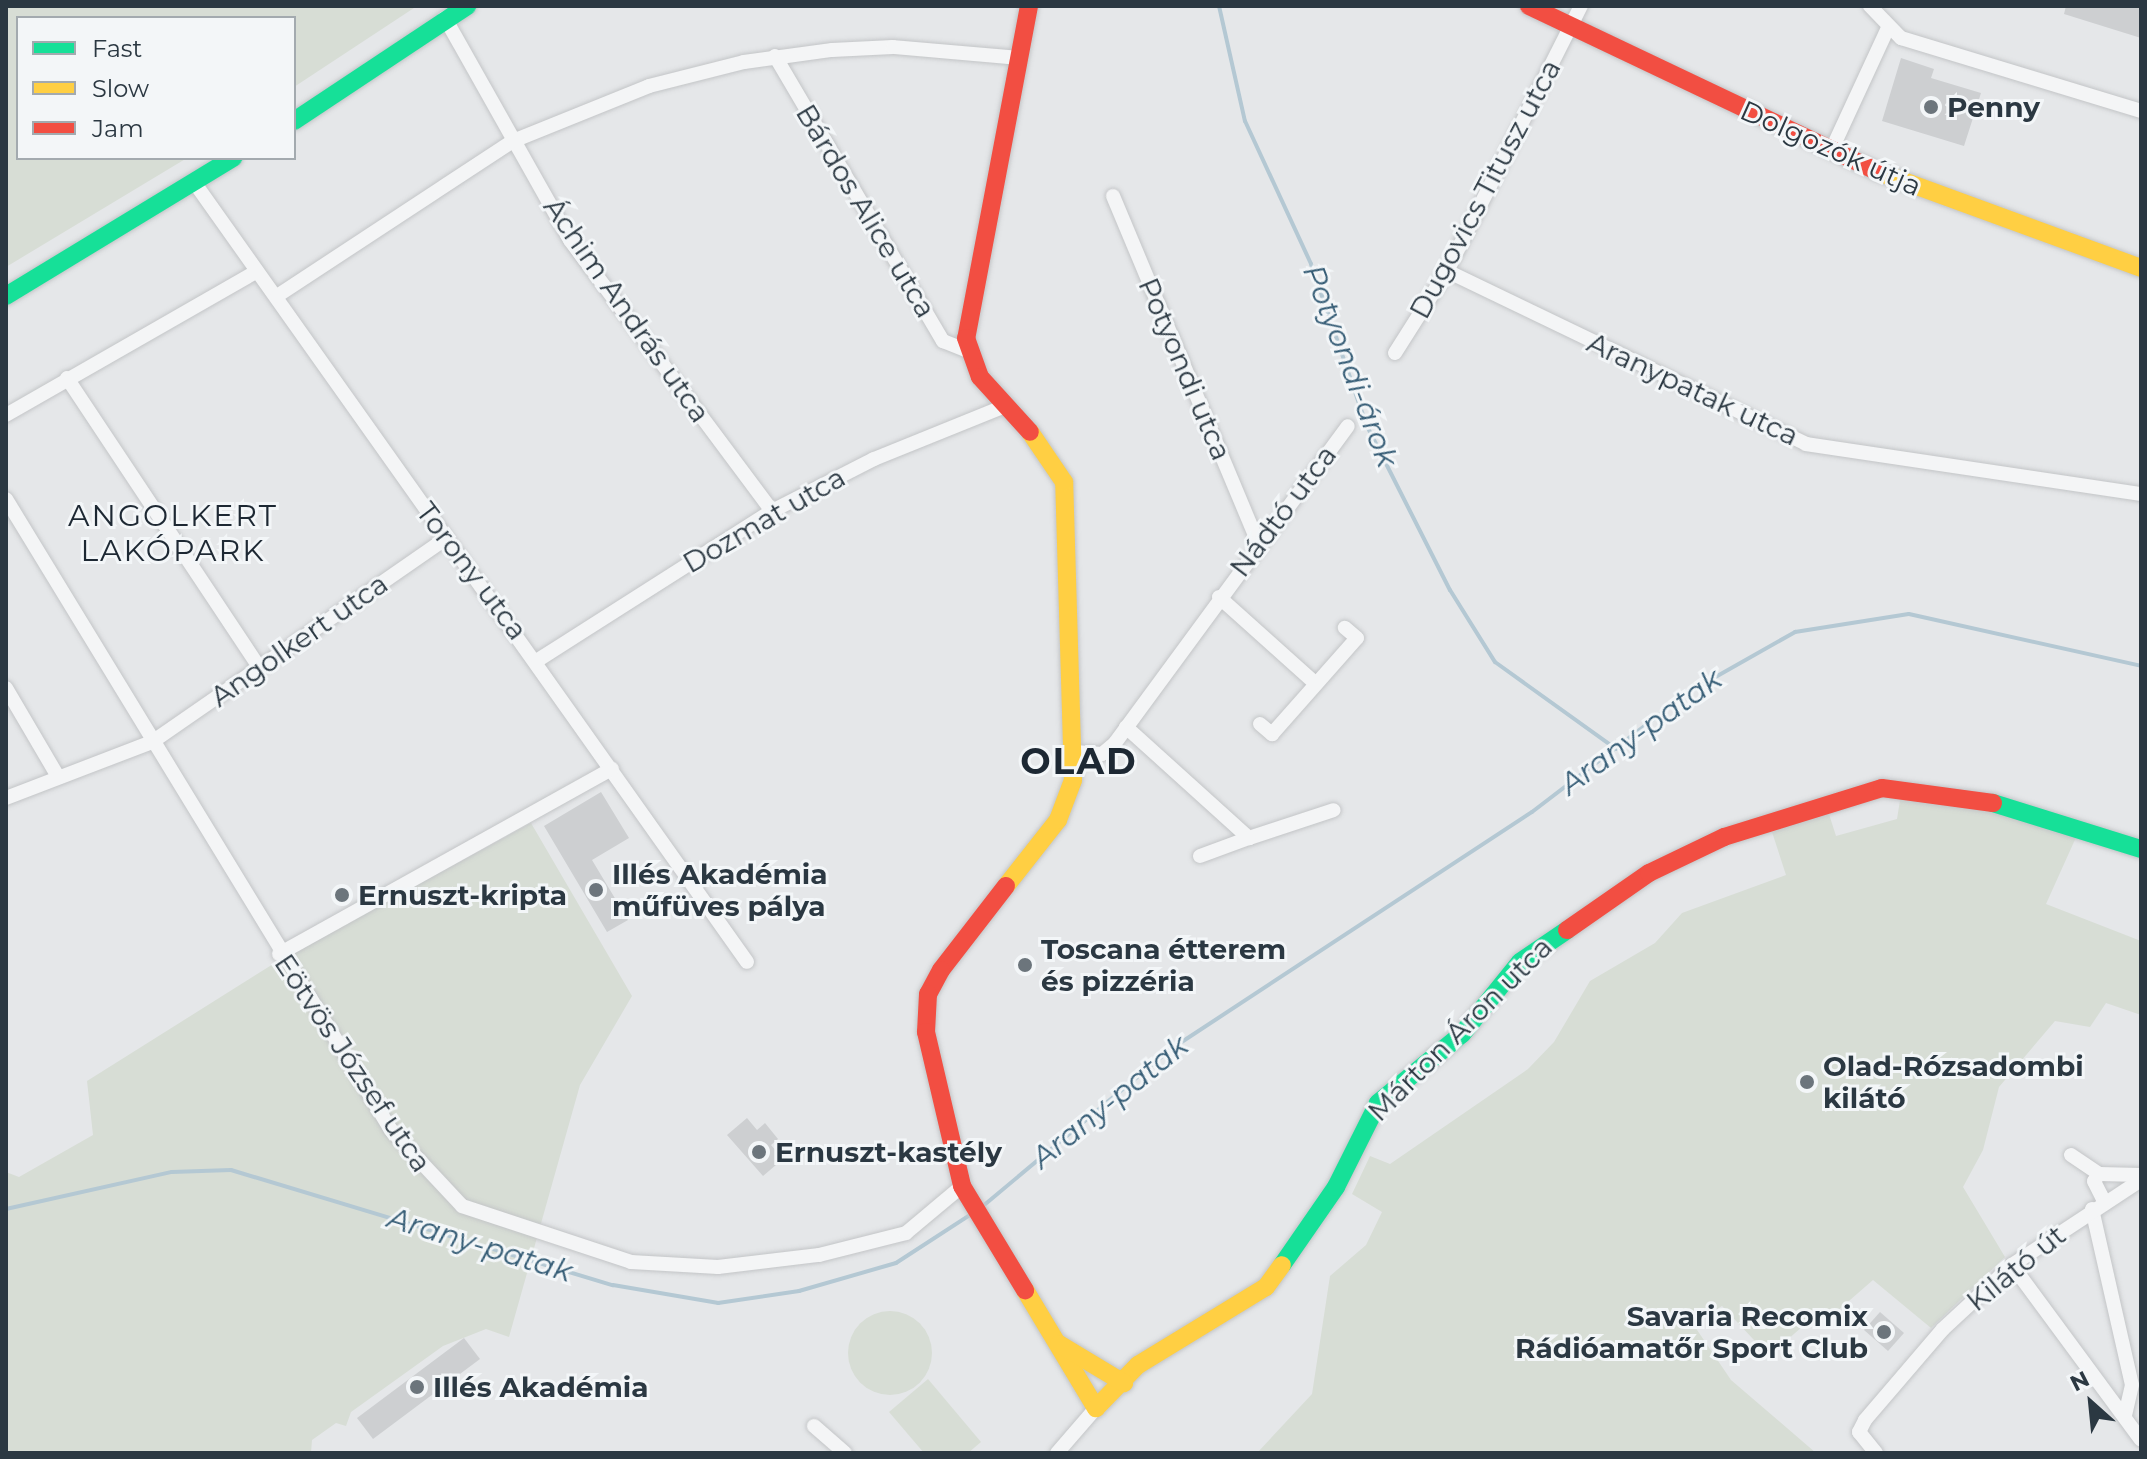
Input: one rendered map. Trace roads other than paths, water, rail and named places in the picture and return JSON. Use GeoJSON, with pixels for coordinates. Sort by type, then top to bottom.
{"type":"FeatureCollection","features":[{"type":"Feature","properties":{"kind":"street"},"geometry":{"type":"LineString","coordinates":[[296,120],[467,6]]}},
{"type":"Feature","properties":{"kind":"street","name":"Dolgozók útja"},"geometry":{"type":"LineString","coordinates":[[1529,6],[1900,182],[2141,268]]}},
{"type":"Feature","properties":{"kind":"street","name":"Dugovics Titusz utca"},"geometry":{"type":"LineString","coordinates":[[1395,353],[1447,271],[1581,6]]}},
{"type":"Feature","properties":{"kind":"street"},"geometry":{"type":"LineString","coordinates":[[1870,6],[1887,30],[2141,111]]}},
{"type":"Feature","properties":{"kind":"street"},"geometry":{"type":"LineString","coordinates":[[1030,10],[968,303],[968,351],[1003,407],[1052,457],[1069,504],[1065,619],[1075,752],[1058,820],[950,954],[928,994],[926,1032],[964,1191],[990,1239],[1096,1408]]}},
{"type":"Feature","properties":{"kind":"street","name":"Áchim András utca"},"geometry":{"type":"LineString","coordinates":[[445,18],[570,240],[772,511]]}},
{"type":"Feature","properties":{"kind":"street"},"geometry":{"type":"LineString","coordinates":[[1832,149],[1887,30]]}},
{"type":"Feature","properties":{"kind":"street"},"geometry":{"type":"LineString","coordinates":[[277,296],[513,141],[649,86],[775,56],[893,47],[1019,58]]}},
{"type":"Feature","properties":{"kind":"street","name":"Bárdos Alice utca"},"geometry":{"type":"LineString","coordinates":[[775,56],[943,341],[968,351]]}},
{"type":"Feature","properties":{"kind":"street"},"geometry":{"type":"LineString","coordinates":[[6,296],[230,160]]}},
{"type":"Feature","properties":{"kind":"street","name":"Torony utca"},"geometry":{"type":"LineString","coordinates":[[194,182],[445,539],[538,660],[747,962]]}},
{"type":"Feature","properties":{"kind":"street","name":"Potyondi utca"},"geometry":{"type":"LineString","coordinates":[[1113,196],[1258,542]]}},
{"type":"Feature","properties":{"kind":"street"},"geometry":{"type":"LineString","coordinates":[[6,415],[257,271]]}},
{"type":"Feature","properties":{"kind":"street","name":"Aranypatak utca"},"geometry":{"type":"LineString","coordinates":[[1447,271],[1806,444],[2141,494]]}},
{"type":"Feature","properties":{"kind":"street"},"geometry":{"type":"LineString","coordinates":[[67,378],[259,667]]}},
{"type":"Feature","properties":{"kind":"street","name":"Dozmat utca"},"geometry":{"type":"LineString","coordinates":[[538,660],[772,511],[874,459],[1003,407]]}},
{"type":"Feature","properties":{"kind":"street","name":"Nádtó utca"},"geometry":{"type":"LineString","coordinates":[[1075,752],[1102,754],[1126,727],[1258,542],[1348,426]]}},
{"type":"Feature","properties":{"kind":"street","name":"Eötvös József utca"},"geometry":{"type":"LineString","coordinates":[[6,499],[279,954],[391,1130],[445,1193],[481,1215],[631,1262],[718,1267],[819,1255],[906,1233],[964,1191]]}},
{"type":"Feature","properties":{"kind":"street","name":"Angolkert utca"},"geometry":{"type":"LineString","coordinates":[[6,798],[57,775],[117,760],[152,742],[445,539]]}},
{"type":"Feature","properties":{"kind":"street","name":"Nádtó utca"},"geometry":{"type":"LineString","coordinates":[[1219,597],[1316,684]]}},
{"type":"Feature","properties":{"kind":"street"},"geometry":{"type":"LineString","coordinates":[[1260,724],[1272,734],[1357,638],[1345,628]]}},
{"type":"Feature","properties":{"kind":"street"},"geometry":{"type":"LineString","coordinates":[[6,688],[57,775]]}},
{"type":"Feature","properties":{"kind":"street"},"geometry":{"type":"LineString","coordinates":[[1126,727],[1249,838]]}},
{"type":"Feature","properties":{"kind":"street"},"geometry":{"type":"LineString","coordinates":[[279,954],[612,769]]}},
{"type":"Feature","properties":{"kind":"street","name":"Márton Áron utca"},"geometry":{"type":"LineString","coordinates":[[1057,1453],[1096,1408],[1166,1346],[1266,1287],[1336,1187],[1378,1103],[1462,1034],[1529,954],[1598,904],[1690,852],[1841,796],[1918,788],[1993,803],[2141,849]]}},
{"type":"Feature","properties":{"kind":"street"},"geometry":{"type":"LineString","coordinates":[[1200,856],[1334,810]]}},
{"type":"Feature","properties":{"kind":"street"},"geometry":{"type":"LineString","coordinates":[[2071,1155],[2099,1174],[2141,1178]]}},
{"type":"Feature","properties":{"kind":"street"},"geometry":{"type":"LineString","coordinates":[[2098,1205],[2094,1181],[2099,1174]]}},
{"type":"Feature","properties":{"kind":"street","name":"Kilátó út"},"geometry":{"type":"LineString","coordinates":[[1876,1453],[1859,1432],[1943,1329],[2012,1265],[2141,1178]]}},
{"type":"Feature","properties":{"kind":"street","name":"Kilátó út"},"geometry":{"type":"LineString","coordinates":[[2098,1205],[2132,1385],[2125,1416]]}},
{"type":"Feature","properties":{"kind":"street"},"geometry":{"type":"LineString","coordinates":[[2012,1265],[2141,1440]]}},
{"type":"Feature","properties":{"kind":"street"},"geometry":{"type":"LineString","coordinates":[[1053,1340],[1124,1383]]}},
{"type":"Feature","properties":{"kind":"street"},"geometry":{"type":"LineString","coordinates":[[814,1426],[845,1453]]}},
{"type":"Feature","properties":{"kind":"waterway","name":"Potyondi-árok"},"geometry":{"type":"LineString","coordinates":[[1219,6],[1245,121],[1311,264],[1366,424],[1450,590],[1495,662],[1616,749]]}},
{"type":"Feature","properties":{"kind":"waterway","name":"Arany-patak"},"geometry":{"type":"LineString","coordinates":[[983,1206],[1171,1049],[1532,812],[1689,692],[1795,632],[1909,614],[2141,666]]}},
{"type":"Feature","properties":{"kind":"waterway","name":"Arany-patak"},"geometry":{"type":"LineString","coordinates":[[6,1209],[172,1172],[231,1170],[613,1285],[718,1303],[799,1291],[896,1263],[973,1213]]}},
{"type":"Feature","properties":{"kind":"place","name":"Penny"},"geometry":{"type":"Point","coordinates":[1931,107]}},
{"type":"Feature","properties":{"kind":"place","name":"Illés Akadémia műfüves pálya"},"geometry":{"type":"Point","coordinates":[596,890]}},
{"type":"Feature","properties":{"kind":"place","name":"Ernuszt-kripta"},"geometry":{"type":"Point","coordinates":[342,895]}},
{"type":"Feature","properties":{"kind":"place","name":"Toscana étterem és pizzéria"},"geometry":{"type":"Point","coordinates":[1025,965]}},
{"type":"Feature","properties":{"kind":"place","name":"Olad-Rózsadombi kilátó"},"geometry":{"type":"Point","coordinates":[1807,1082]}},
{"type":"Feature","properties":{"kind":"place","name":"Ernuszt-kastély"},"geometry":{"type":"Point","coordinates":[759,1152]}},
{"type":"Feature","properties":{"kind":"place","name":"Savaria Recomix Rádióamatőr Sport Club"},"geometry":{"type":"Point","coordinates":[1884,1332]}},
{"type":"Feature","properties":{"kind":"place","name":"Illés Akadémia"},"geometry":{"type":"Point","coordinates":[417,1387]}},
{"type":"Feature","properties":{"kind":"district","name":"ANGOLKERT LAKÓPARK"},"geometry":{"type":"Point","coordinates":[173,533]}},
{"type":"Feature","properties":{"kind":"district","name":"OLAD"},"geometry":{"type":"Point","coordinates":[1079,762]}}]}
